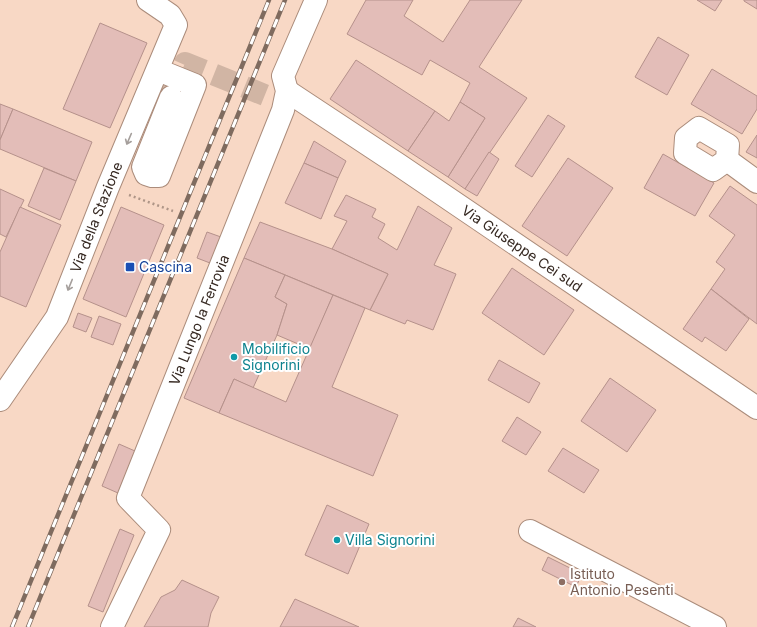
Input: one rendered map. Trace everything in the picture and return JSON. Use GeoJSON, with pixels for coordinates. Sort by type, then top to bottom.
{"type":"FeatureCollection","features":[{"type":"Feature","properties":{"kind":"street","name":"Via della Stazione"},"geometry":{"type":"LineString","coordinates":[[0,400],[57,317],[108,187],[176,25],[170,15],[148,0]]}},
{"type":"Feature","properties":{"kind":"street","name":"Via Lungo la Ferrovia"},"geometry":{"type":"LineString","coordinates":[[112,627],[159,530],[128,498],[283,110],[287,91],[283,76],[316,0]]}},
{"type":"Feature","properties":{"kind":"street"},"geometry":{"type":"LineString","coordinates":[[158,70],[195,85],[159,176],[152,176],[146,174],[143,167],[171,97]]}},
{"type":"Feature","properties":{"kind":"street","name":"Via Giuseppe Cei sud"},"geometry":{"type":"LineString","coordinates":[[287,91],[399,165],[757,408]]}},
{"type":"Feature","properties":{"kind":"street"},"geometry":{"type":"LineString","coordinates":[[302,110],[389,167],[399,165]]}},
{"type":"Feature","properties":{"kind":"street"},"geometry":{"type":"LineString","coordinates":[[727,160],[757,182]]}},
{"type":"Feature","properties":{"kind":"street"},"geometry":{"type":"LineString","coordinates":[[530,531],[715,627]]}},
{"type":"Feature","properties":{"kind":"path"},"geometry":{"type":"LineString","coordinates":[[108,187],[173,211]]}},
{"type":"Feature","properties":{"kind":"building"},"geometry":{"type":"Polygon","coordinates":[[[366,0],[413,0],[404,16],[443,42],[470,0],[522,0],[479,67],[527,98],[465,189],[448,177],[485,118],[460,102],[470,83],[430,60],[422,75],[347,34],[366,0]]]}},
{"type":"Feature","properties":{"kind":"building"},"geometry":{"type":"Polygon","coordinates":[[[697,0],[722,0],[715,11],[697,0]]]}},
{"type":"Feature","properties":{"kind":"building"},"geometry":{"type":"Polygon","coordinates":[[[757,0],[757,9],[744,1],[757,0]]]}},
{"type":"Feature","properties":{"kind":"building"},"geometry":{"type":"Polygon","coordinates":[[[100,23],[147,43],[110,128],[63,109],[100,23]]]}},
{"type":"Feature","properties":{"kind":"building"},"geometry":{"type":"Polygon","coordinates":[[[658,37],[689,55],[667,95],[635,77],[658,37]]]}},
{"type":"Feature","properties":{"kind":"building"},"geometry":{"type":"Polygon","coordinates":[[[356,60],[435,111],[408,151],[330,99],[356,60]]]}},
{"type":"Feature","properties":{"kind":"building"},"geometry":{"type":"Polygon","coordinates":[[[712,69],[757,96],[757,109],[742,134],[691,104],[712,69]]]}},
{"type":"Feature","properties":{"kind":"building"},"geometry":{"type":"Polygon","coordinates":[[[460,102],[485,118],[448,177],[408,151],[435,111],[449,121],[460,102]]]}},
{"type":"Feature","properties":{"kind":"building"},"geometry":{"type":"Polygon","coordinates":[[[0,104],[13,109],[0,140],[0,104]]]}},
{"type":"Feature","properties":{"kind":"building"},"geometry":{"type":"Polygon","coordinates":[[[13,109],[92,142],[76,181],[0,149],[0,140],[13,109]]]}},
{"type":"Feature","properties":{"kind":"building"},"geometry":{"type":"Polygon","coordinates":[[[548,115],[565,126],[532,177],[515,166],[548,115]]]}},
{"type":"Feature","properties":{"kind":"building"},"geometry":{"type":"Polygon","coordinates":[[[757,135],[757,158],[746,152],[757,135]]]}},
{"type":"Feature","properties":{"kind":"building"},"geometry":{"type":"Polygon","coordinates":[[[314,141],[346,161],[338,178],[304,163],[314,141]]]}},
{"type":"Feature","properties":{"kind":"building"},"geometry":{"type":"Polygon","coordinates":[[[489,152],[499,159],[477,196],[465,189],[489,152]]]}},
{"type":"Feature","properties":{"kind":"building"},"geometry":{"type":"Polygon","coordinates":[[[663,154],[714,183],[695,216],[644,188],[663,154]]]}},
{"type":"Feature","properties":{"kind":"building"},"geometry":{"type":"Polygon","coordinates":[[[568,158],[613,188],[567,256],[522,226],[568,158]]]}},
{"type":"Feature","properties":{"kind":"building"},"geometry":{"type":"Polygon","coordinates":[[[304,163],[338,178],[321,219],[285,203],[304,163]]]}},
{"type":"Feature","properties":{"kind":"building"},"geometry":{"type":"Polygon","coordinates":[[[44,168],[76,181],[60,220],[28,206],[44,168]]]}},
{"type":"Feature","properties":{"kind":"building"},"geometry":{"type":"Polygon","coordinates":[[[730,186],[757,205],[757,324],[711,289],[725,269],[716,262],[735,235],[709,216],[730,186]]]}},
{"type":"Feature","properties":{"kind":"building"},"geometry":{"type":"Polygon","coordinates":[[[0,189],[24,200],[6,237],[0,234],[0,189]]]}},
{"type":"Feature","properties":{"kind":"building"},"geometry":{"type":"Polygon","coordinates":[[[346,195],[376,209],[372,217],[385,224],[378,238],[397,250],[418,206],[452,228],[434,265],[456,274],[433,330],[407,320],[405,324],[370,310],[388,274],[332,249],[347,221],[334,216],[346,195]]]}},
{"type":"Feature","properties":{"kind":"building"},"geometry":{"type":"Polygon","coordinates":[[[20,207],[61,225],[26,307],[0,296],[0,252],[20,207]]]}},
{"type":"Feature","properties":{"kind":"building","name":"Cascina"},"geometry":{"type":"Polygon","coordinates":[[[121,207],[164,225],[126,317],[83,299],[121,207]]]}},
{"type":"Feature","properties":{"kind":"building"},"geometry":{"type":"Polygon","coordinates":[[[260,222],[332,249],[388,274],[370,310],[244,258],[260,222]]]}},
{"type":"Feature","properties":{"kind":"building"},"geometry":{"type":"Polygon","coordinates":[[[207,232],[221,237],[210,263],[197,258],[207,232]]]}},
{"type":"Feature","properties":{"kind":"building","name":"Mobilificio Signorini"},"geometry":{"type":"Polygon","coordinates":[[[244,258],[285,275],[275,297],[287,304],[277,335],[253,388],[234,379],[219,413],[184,398],[244,258]]]}},
{"type":"Feature","properties":{"kind":"building"},"geometry":{"type":"Polygon","coordinates":[[[512,268],[574,310],[544,355],[482,313],[512,268]]]}},
{"type":"Feature","properties":{"kind":"building"},"geometry":{"type":"Polygon","coordinates":[[[285,275],[333,295],[310,349],[277,335],[287,304],[275,297],[285,275]]]}},
{"type":"Feature","properties":{"kind":"building"},"geometry":{"type":"Polygon","coordinates":[[[711,289],[749,319],[726,351],[705,337],[702,342],[683,329],[711,289]]]}},
{"type":"Feature","properties":{"kind":"building"},"geometry":{"type":"Polygon","coordinates":[[[333,295],[365,308],[332,387],[398,415],[373,476],[219,413],[234,379],[286,402],[333,295]]]}},
{"type":"Feature","properties":{"kind":"building"},"geometry":{"type":"Polygon","coordinates":[[[78,313],[92,318],[86,332],[73,327],[78,313]]]}},
{"type":"Feature","properties":{"kind":"building"},"geometry":{"type":"Polygon","coordinates":[[[99,316],[121,324],[113,345],[91,337],[99,316]]]}},
{"type":"Feature","properties":{"kind":"building"},"geometry":{"type":"Polygon","coordinates":[[[499,360],[540,383],[529,403],[488,380],[499,360]]]}},
{"type":"Feature","properties":{"kind":"building"},"geometry":{"type":"Polygon","coordinates":[[[610,378],[656,410],[627,452],[581,421],[610,378]]]}},
{"type":"Feature","properties":{"kind":"building"},"geometry":{"type":"Polygon","coordinates":[[[517,417],[541,432],[526,455],[502,441],[517,417]]]}},
{"type":"Feature","properties":{"kind":"building"},"geometry":{"type":"Polygon","coordinates":[[[119,444],[135,451],[118,493],[102,486],[119,444]]]}},
{"type":"Feature","properties":{"kind":"building"},"geometry":{"type":"Polygon","coordinates":[[[563,448],[599,470],[584,493],[548,471],[563,448]]]}},
{"type":"Feature","properties":{"kind":"building","name":"Villa Signorini"},"geometry":{"type":"Polygon","coordinates":[[[327,505],[369,524],[348,574],[305,555],[327,505]]]}},
{"type":"Feature","properties":{"kind":"building"},"geometry":{"type":"Polygon","coordinates":[[[120,529],[134,535],[103,612],[88,606],[120,529]]]}},
{"type":"Feature","properties":{"kind":"building"},"geometry":{"type":"Polygon","coordinates":[[[548,557],[582,574],[576,587],[542,570],[548,557]]]}},
{"type":"Feature","properties":{"kind":"building"},"geometry":{"type":"Polygon","coordinates":[[[182,580],[219,597],[211,613],[208,627],[144,627],[161,597],[175,590],[182,580]]]}},
{"type":"Feature","properties":{"kind":"building"},"geometry":{"type":"Polygon","coordinates":[[[295,599],[359,627],[280,627],[295,599]]]}},
{"type":"Feature","properties":{"kind":"building"},"geometry":{"type":"Polygon","coordinates":[[[518,618],[536,627],[513,627],[518,618]]]}},
{"type":"Feature","properties":{"kind":"tunnel"},"geometry":{"type":"LineString","coordinates":[[171,95],[185,63],[302,110]]}},
{"type":"Feature","properties":{"kind":"railway"},"geometry":{"type":"LineString","coordinates":[[12,627],[269,0]]}},
{"type":"Feature","properties":{"kind":"railway"},"geometry":{"type":"LineString","coordinates":[[28,627],[285,0]]}},
{"type":"Feature","properties":{"kind":"place","name":"Cascina"},"geometry":{"type":"Point","coordinates":[130,267]}},
{"type":"Feature","properties":{"kind":"place","name":"Mobilificio Signorini"},"geometry":{"type":"Point","coordinates":[234,357]}},
{"type":"Feature","properties":{"kind":"place","name":"Villa Signorini"},"geometry":{"type":"Point","coordinates":[337,540]}},
{"type":"Feature","properties":{"kind":"place","name":"Istituto Antonio Pesenti"},"geometry":{"type":"Point","coordinates":[562,582]}}]}
